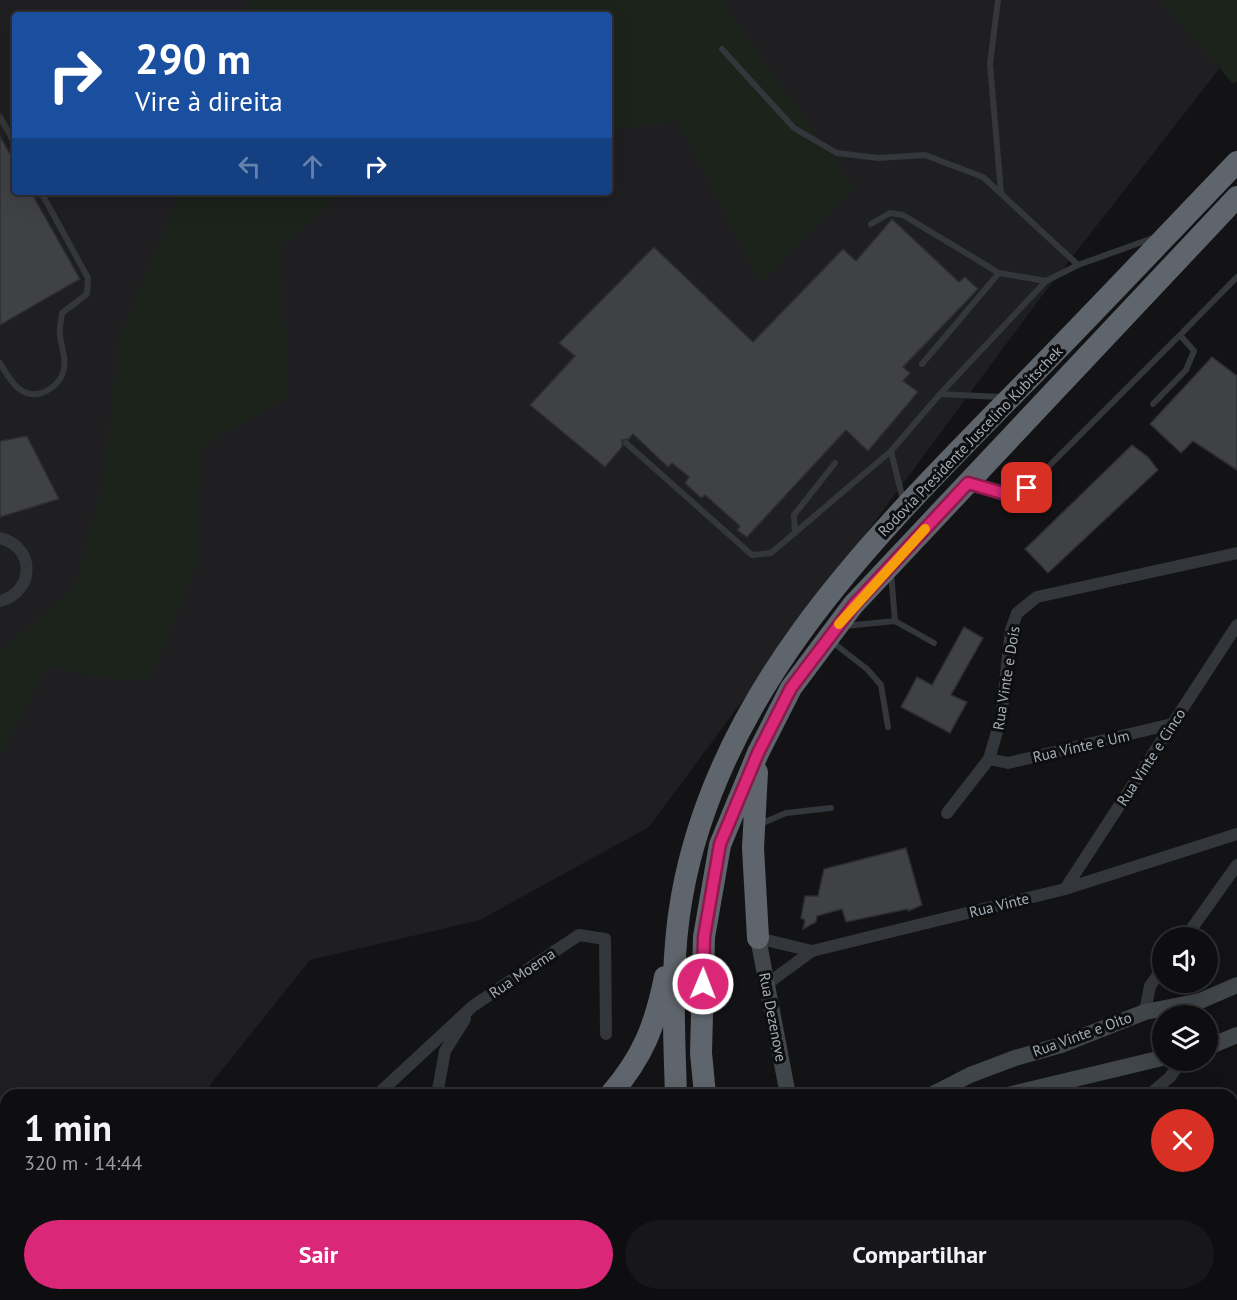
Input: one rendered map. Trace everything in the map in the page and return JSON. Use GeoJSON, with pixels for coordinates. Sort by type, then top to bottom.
{"type":"FeatureCollection","features":[{"type":"Feature","properties":{"kind":"highway","name":"Rodovia Presidente Juscelino Kubitschek"},"geometry":{"type":"LineString","coordinates":[[676,1089],[675,968],[682,896],[699,828],[720,774],[749,714],[777,665],[815,610],[953,453],[1011,398],[1237,162]]}},
{"type":"Feature","properties":{"kind":"highway","name":"Rodovia Presidente Juscelino Kubitschek"},"geometry":{"type":"LineString","coordinates":[[704,1089],[701,1053],[704,937],[720,844],[758,753],[791,688],[832,633],[890,566],[1237,197]]}},
{"type":"Feature","properties":{"kind":"highway"},"geometry":{"type":"LineString","coordinates":[[758,753],[753,848],[758,938]]}},
{"type":"Feature","properties":{"kind":"highway"},"geometry":{"type":"LineString","coordinates":[[615,1089],[631,1072],[656,1018],[682,896]]}},
{"type":"Feature","properties":{"kind":"main road","name":"Rua Dezenove"},"geometry":{"type":"LineString","coordinates":[[758,938],[787,1089]]}},
{"type":"Feature","properties":{"kind":"main road","name":"Rua Vinte e Oito"},"geometry":{"type":"LineString","coordinates":[[943,1089],[970,1075],[1145,1012],[1200,1001],[1237,985]]}},
{"type":"Feature","properties":{"kind":"main road"},"geometry":{"type":"LineString","coordinates":[[1218,1043],[1237,1035]]}},
{"type":"Feature","properties":{"kind":"main road"},"geometry":{"type":"LineString","coordinates":[[1033,1089],[1152,1060]]}},
{"type":"Feature","properties":{"kind":"street"},"geometry":{"type":"LineString","coordinates":[[0,538],[17,546],[24,554],[27,574],[18,593],[0,601]]}},
{"type":"Feature","properties":{"kind":"street","name":"Rua Vinte e Dois"},"geometry":{"type":"LineString","coordinates":[[947,813],[989,759],[1002,718],[1011,630],[1017,613],[1037,597],[1237,553]]}},
{"type":"Feature","properties":{"kind":"street","name":"Rua Vinte e Cinco"},"geometry":{"type":"LineString","coordinates":[[1065,889],[1237,625]]}},
{"type":"Feature","properties":{"kind":"street","name":"Rua Vinte e Um"},"geometry":{"type":"LineString","coordinates":[[989,759],[1008,763],[1172,724]]}},
{"type":"Feature","properties":{"kind":"street","name":"Rua Vinte"},"geometry":{"type":"LineString","coordinates":[[758,938],[812,951],[1065,889],[1237,834]]}},
{"type":"Feature","properties":{"kind":"street"},"geometry":{"type":"LineString","coordinates":[[1193,927],[1237,865]]}},
{"type":"Feature","properties":{"kind":"street","name":"Rua Moema"},"geometry":{"type":"LineString","coordinates":[[383,1089],[473,1006],[579,935],[605,939],[606,1034]]}},
{"type":"Feature","properties":{"kind":"street"},"geometry":{"type":"LineString","coordinates":[[767,984],[812,951]]}},
{"type":"Feature","properties":{"kind":"street"},"geometry":{"type":"LineString","coordinates":[[1145,1012],[1152,983]]}},
{"type":"Feature","properties":{"kind":"street"},"geometry":{"type":"LineString","coordinates":[[438,1089],[445,1051],[473,1006]]}},
{"type":"Feature","properties":{"kind":"street"},"geometry":{"type":"LineString","coordinates":[[1156,1089],[1174,1071]]}},
{"type":"Feature","properties":{"kind":"lane"},"geometry":{"type":"LineString","coordinates":[[998,0],[990,64],[1001,194]]}},
{"type":"Feature","properties":{"kind":"lane"},"geometry":{"type":"LineString","coordinates":[[722,49],[794,128],[837,153],[879,158],[926,155],[983,177],[1078,266]]}},
{"type":"Feature","properties":{"kind":"lane"},"geometry":{"type":"LineString","coordinates":[[0,117],[12,139]]}},
{"type":"Feature","properties":{"kind":"lane"},"geometry":{"type":"LineString","coordinates":[[0,363],[11,384],[25,394],[40,394],[56,385],[63,372],[65,353],[60,334],[62,314],[87,294],[87,278],[43,195]]}},
{"type":"Feature","properties":{"kind":"lane"},"geometry":{"type":"LineString","coordinates":[[871,224],[890,213],[903,215],[999,273],[1046,281]]}},
{"type":"Feature","properties":{"kind":"lane"},"geometry":{"type":"LineString","coordinates":[[626,443],[752,555],[771,553],[891,451],[940,394],[1046,281],[1078,266],[1171,231]]}},
{"type":"Feature","properties":{"kind":"lane"},"geometry":{"type":"LineString","coordinates":[[922,364],[999,273]]}},
{"type":"Feature","properties":{"kind":"lane"},"geometry":{"type":"LineString","coordinates":[[968,483],[1006,494],[1027,488],[1237,278]]}},
{"type":"Feature","properties":{"kind":"lane"},"geometry":{"type":"LineString","coordinates":[[1153,404],[1186,370],[1194,351],[1180,335]]}},
{"type":"Feature","properties":{"kind":"lane"},"geometry":{"type":"LineString","coordinates":[[940,394],[1011,398]]}},
{"type":"Feature","properties":{"kind":"lane"},"geometry":{"type":"LineString","coordinates":[[891,451],[905,506]]}},
{"type":"Feature","properties":{"kind":"lane"},"geometry":{"type":"LineString","coordinates":[[795,533],[794,515],[835,463]]}},
{"type":"Feature","properties":{"kind":"lane"},"geometry":{"type":"LineString","coordinates":[[890,566],[896,621]]}},
{"type":"Feature","properties":{"kind":"lane"},"geometry":{"type":"LineString","coordinates":[[832,633],[896,621],[934,644]]}},
{"type":"Feature","properties":{"kind":"lane"},"geometry":{"type":"LineString","coordinates":[[832,633],[881,685],[888,727]]}},
{"type":"Feature","properties":{"kind":"lane"},"geometry":{"type":"LineString","coordinates":[[754,826],[786,813],[831,808]]}},
{"type":"Feature","properties":{"kind":"shaded area"},"geometry":{"type":"Polygon","coordinates":[[[0,0],[1237,0],[1237,46],[1041,297],[649,827],[480,920],[310,960],[207,1089],[0,1089],[0,0]]]}},
{"type":"Feature","properties":{"kind":"shaded area"},"geometry":{"type":"Polygon","coordinates":[[[250,0],[721,0],[854,188],[760,283],[677,120],[612,131],[612,12],[247,12],[250,0]]]}},
{"type":"Feature","properties":{"kind":"shaded area"},"geometry":{"type":"Polygon","coordinates":[[[1160,0],[1237,0],[1237,81],[1233,84],[1160,0]]]}},
{"type":"Feature","properties":{"kind":"shaded area"},"geometry":{"type":"Polygon","coordinates":[[[179,195],[341,195],[280,247],[289,396],[200,448],[196,567],[151,678],[116,680],[48,666],[0,755],[0,651],[74,589],[104,479],[118,343],[179,195]]]}},
{"type":"Feature","properties":{"kind":"building"},"geometry":{"type":"Polygon","coordinates":[[[0,136],[12,158],[12,195],[33,195],[80,279],[0,325],[0,136]]]}},
{"type":"Feature","properties":{"kind":"building"},"geometry":{"type":"Polygon","coordinates":[[[892,219],[959,282],[965,277],[978,289],[903,367],[910,373],[903,381],[918,392],[868,451],[846,430],[747,537],[737,530],[740,526],[705,495],[701,498],[685,483],[689,477],[672,463],[668,467],[633,434],[629,439],[622,440],[622,447],[605,467],[530,405],[575,356],[559,343],[654,247],[753,342],[843,249],[856,261],[892,219]]]}},
{"type":"Feature","properties":{"kind":"building"},"geometry":{"type":"Polygon","coordinates":[[[1212,357],[1237,376],[1237,470],[1193,441],[1181,453],[1150,424],[1212,357]]]}},
{"type":"Feature","properties":{"kind":"building"},"geometry":{"type":"Polygon","coordinates":[[[27,436],[59,499],[0,517],[0,441],[27,436]]]}},
{"type":"Feature","properties":{"kind":"building"},"geometry":{"type":"Polygon","coordinates":[[[1132,445],[1148,457],[1158,470],[1048,573],[1025,549],[1132,445]]]}},
{"type":"Feature","properties":{"kind":"building"},"geometry":{"type":"Polygon","coordinates":[[[964,627],[983,638],[951,695],[967,702],[950,733],[901,707],[917,677],[932,685],[964,627]]]}},
{"type":"Feature","properties":{"kind":"building"},"geometry":{"type":"Polygon","coordinates":[[[906,848],[922,905],[908,911],[908,909],[846,922],[842,909],[817,916],[816,922],[803,929],[805,920],[801,918],[805,896],[818,896],[824,869],[906,848]]]}},
{"type":"Feature","properties":{"kind":"slow traffic"},"geometry":{"type":"LineString","coordinates":[[839,624],[925,529]]}},
{"type":"Feature","properties":{"kind":"route"},"geometry":{"type":"LineString","coordinates":[[703,984],[704,937],[720,844],[758,753],[791,688],[854,605],[968,483],[1006,494],[1027,488]]}}]}
